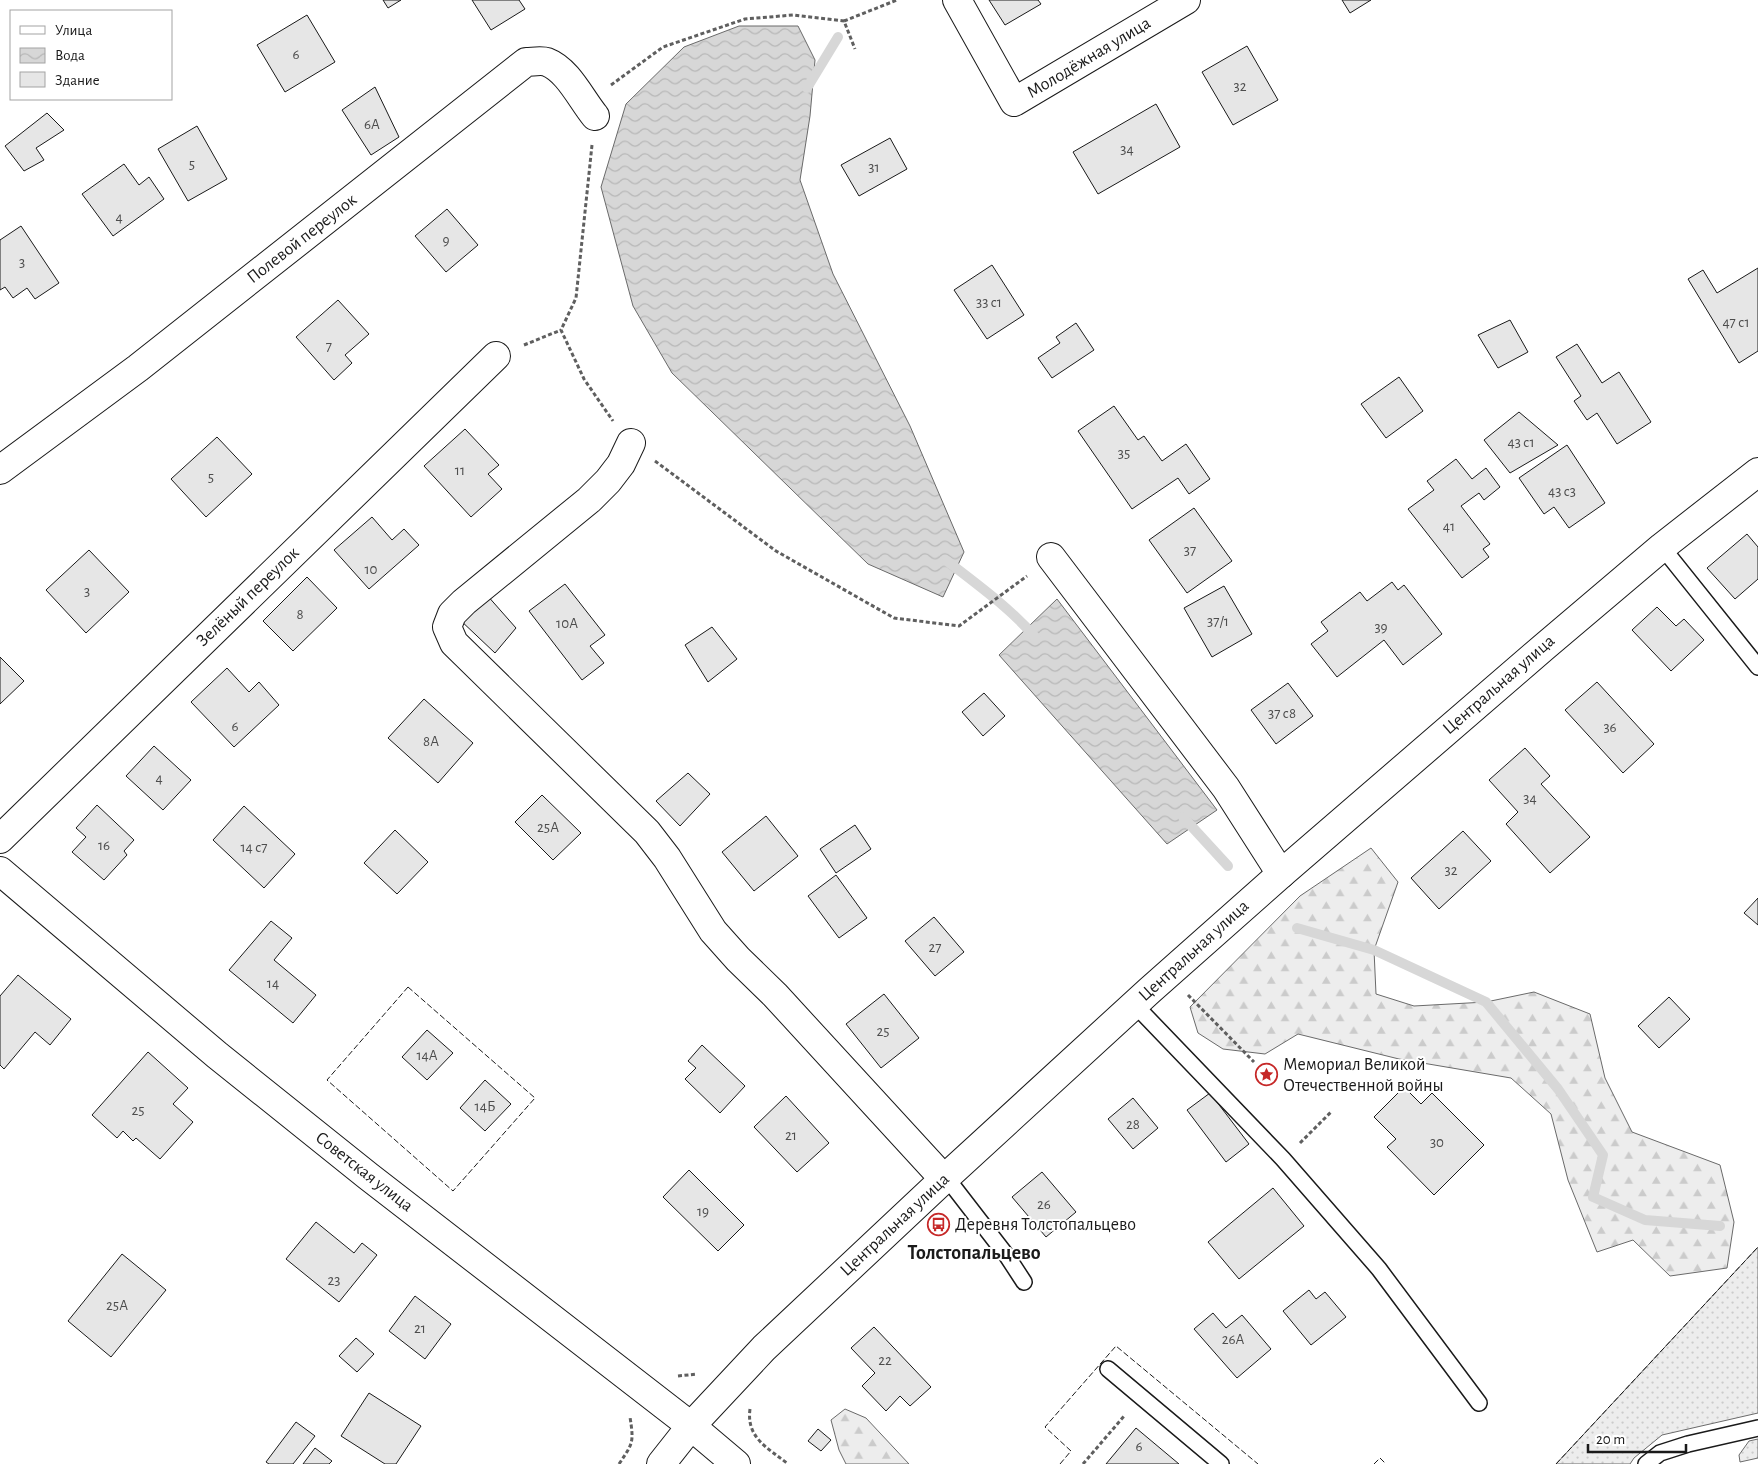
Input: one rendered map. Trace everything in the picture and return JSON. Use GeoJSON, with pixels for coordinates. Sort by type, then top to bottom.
{"type":"FeatureCollection","features":[{"type":"Feature","properties":{"kind":"street","name":"Молодёжная улица"},"geometry":{"type":"LineString","coordinates":[[957,0],[1014,102],[1186,0]]}},
{"type":"Feature","properties":{"kind":"street","name":"Полевой переулок"},"geometry":{"type":"LineString","coordinates":[[0,470],[138,368],[526,62],[546,61],[558,69],[574,84],[582,100],[595,116]]}},
{"type":"Feature","properties":{"kind":"street","name":"Зелёный переулок"},"geometry":{"type":"LineString","coordinates":[[0,839],[496,356]]}},
{"type":"Feature","properties":{"kind":"street"},"geometry":{"type":"LineString","coordinates":[[631,443],[621,464],[608,481],[589,500],[464,602],[452,614],[447,627],[454,643],[647,832],[667,858],[713,931],[945,1178]]}},
{"type":"Feature","properties":{"kind":"street","name":"Центральная улица"},"geometry":{"type":"LineString","coordinates":[[661,1464],[691,1426],[764,1348],[1134,1004],[1281,874],[1544,647],[1662,547],[1758,472]]}},
{"type":"Feature","properties":{"kind":"street"},"geometry":{"type":"LineString","coordinates":[[1051,557],[1226,788],[1281,874]]}},
{"type":"Feature","properties":{"kind":"street","name":"Советская улица"},"geometry":{"type":"LineString","coordinates":[[0,871],[225,1062],[375,1182],[691,1426],[736,1464]]}},
{"type":"Feature","properties":{"kind":"lane"},"geometry":{"type":"LineString","coordinates":[[1662,547],[1758,667]]}},
{"type":"Feature","properties":{"kind":"lane"},"geometry":{"type":"LineString","coordinates":[[1134,1004],[1283,1160],[1379,1268],[1480,1403]]}},
{"type":"Feature","properties":{"kind":"lane"},"geometry":{"type":"LineString","coordinates":[[945,1178],[1007,1256],[1024,1282]]}},
{"type":"Feature","properties":{"kind":"lane"},"geometry":{"type":"LineString","coordinates":[[1108,1369],[1221,1464]]}},
{"type":"Feature","properties":{"kind":"lane"},"geometry":{"type":"LineString","coordinates":[[1646,1464],[1660,1453],[1688,1444],[1758,1428]]}},
{"type":"Feature","properties":{"kind":"path"},"geometry":{"type":"LineString","coordinates":[[496,356],[561,330],[576,298],[595,116],[600,93],[663,47],[745,19],[793,15],[844,21],[897,0]]}},
{"type":"Feature","properties":{"kind":"path"},"geometry":{"type":"LineString","coordinates":[[844,21],[855,49]]}},
{"type":"Feature","properties":{"kind":"path"},"geometry":{"type":"LineString","coordinates":[[561,330],[584,379],[627,440],[776,551],[894,618],[959,626],[1051,557]]}},
{"type":"Feature","properties":{"kind":"path"},"geometry":{"type":"LineString","coordinates":[[1283,1160],[1332,1111]]}},
{"type":"Feature","properties":{"kind":"path"},"geometry":{"type":"LineString","coordinates":[[675,1375],[702,1374]]}},
{"type":"Feature","properties":{"kind":"path"},"geometry":{"type":"LineString","coordinates":[[1083,1464],[1140,1396]]}},
{"type":"Feature","properties":{"kind":"path"},"geometry":{"type":"LineString","coordinates":[[618,1464],[630,1447],[632,1439],[630,1417]]}},
{"type":"Feature","properties":{"kind":"green space"},"geometry":{"type":"Polygon","coordinates":[[[1371,848],[1398,882],[1374,950],[1376,994],[1414,1006],[1486,1002],[1534,992],[1590,1014],[1605,1078],[1632,1132],[1720,1165],[1734,1222],[1727,1268],[1670,1276],[1633,1240],[1597,1252],[1568,1180],[1551,1114],[1511,1078],[1399,1059],[1298,1034],[1265,1054],[1223,1049],[1198,1033],[1190,1007],[1300,896],[1371,848]]]}},
{"type":"Feature","properties":{"kind":"green space"},"geometry":{"type":"Polygon","coordinates":[[[1758,1247],[1758,1413],[1662,1435],[1634,1458],[1630,1464],[1556,1464],[1758,1247]]]}},
{"type":"Feature","properties":{"kind":"green space"},"geometry":{"type":"Polygon","coordinates":[[[845,1409],[866,1418],[909,1464],[846,1464],[839,1450],[831,1420],[845,1409]]]}},
{"type":"Feature","properties":{"kind":"green space"},"geometry":{"type":"Polygon","coordinates":[[[1758,1439],[1758,1458],[1740,1462],[1739,1455],[1749,1441],[1758,1439]]]}},
{"type":"Feature","properties":{"kind":"water"},"geometry":{"type":"Polygon","coordinates":[[[739,26],[798,26],[815,60],[810,116],[800,180],[833,274],[910,426],[964,552],[943,597],[868,564],[672,373],[633,306],[601,187],[626,104],[684,47],[739,26]]]}},
{"type":"Feature","properties":{"kind":"water"},"geometry":{"type":"Polygon","coordinates":[[[1057,599],[1217,810],[1167,844],[999,655],[1057,599]]]}},
{"type":"Feature","properties":{"kind":"building"},"geometry":{"type":"Polygon","coordinates":[[[383,0],[401,0],[388,8],[383,0]]]}},
{"type":"Feature","properties":{"kind":"building"},"geometry":{"type":"Polygon","coordinates":[[[472,0],[519,0],[525,9],[491,30],[472,0]]]}},
{"type":"Feature","properties":{"kind":"building"},"geometry":{"type":"Polygon","coordinates":[[[989,0],[1038,0],[1041,4],[1005,25],[989,0]]]}},
{"type":"Feature","properties":{"kind":"building"},"geometry":{"type":"Polygon","coordinates":[[[1342,0],[1371,0],[1350,13],[1342,0]]]}},
{"type":"Feature","properties":{"kind":"building"},"geometry":{"type":"Polygon","coordinates":[[[307,15],[335,62],[285,92],[257,45],[307,15]]]}},
{"type":"Feature","properties":{"kind":"building"},"geometry":{"type":"Polygon","coordinates":[[[1247,46],[1278,100],[1233,125],[1202,72],[1247,46]]]}},
{"type":"Feature","properties":{"kind":"building"},"geometry":{"type":"Polygon","coordinates":[[[375,87],[399,137],[371,155],[342,110],[375,87]]]}},
{"type":"Feature","properties":{"kind":"building"},"geometry":{"type":"Polygon","coordinates":[[[1156,104],[1180,147],[1098,194],[1073,152],[1156,104]]]}},
{"type":"Feature","properties":{"kind":"building"},"geometry":{"type":"Polygon","coordinates":[[[47,113],[64,130],[36,148],[44,160],[24,171],[5,146],[47,113]]]}},
{"type":"Feature","properties":{"kind":"building"},"geometry":{"type":"Polygon","coordinates":[[[197,126],[227,179],[188,201],[158,149],[197,126]]]}},
{"type":"Feature","properties":{"kind":"building"},"geometry":{"type":"Polygon","coordinates":[[[890,138],[907,169],[859,196],[841,165],[890,138]]]}},
{"type":"Feature","properties":{"kind":"building"},"geometry":{"type":"Polygon","coordinates":[[[124,164],[139,185],[149,177],[164,199],[113,236],[82,194],[124,164]]]}},
{"type":"Feature","properties":{"kind":"building"},"geometry":{"type":"Polygon","coordinates":[[[447,209],[478,245],[446,272],[415,236],[447,209]]]}},
{"type":"Feature","properties":{"kind":"building"},"geometry":{"type":"Polygon","coordinates":[[[21,226],[59,283],[35,299],[27,288],[13,298],[5,287],[0,290],[0,240],[21,226]]]}},
{"type":"Feature","properties":{"kind":"building"},"geometry":{"type":"Polygon","coordinates":[[[992,265],[1024,315],[987,339],[954,290],[992,265]]]}},
{"type":"Feature","properties":{"kind":"building"},"geometry":{"type":"Polygon","coordinates":[[[1758,268],[1758,351],[1739,363],[1688,279],[1703,270],[1717,293],[1758,268]]]}},
{"type":"Feature","properties":{"kind":"building"},"geometry":{"type":"Polygon","coordinates":[[[338,300],[369,334],[345,355],[352,363],[334,380],[296,337],[338,300]]]}},
{"type":"Feature","properties":{"kind":"building"},"geometry":{"type":"Polygon","coordinates":[[[1510,320],[1528,352],[1498,368],[1478,335],[1510,320]]]}},
{"type":"Feature","properties":{"kind":"building"},"geometry":{"type":"Polygon","coordinates":[[[1076,323],[1094,350],[1052,378],[1038,358],[1060,343],[1056,337],[1076,323]]]}},
{"type":"Feature","properties":{"kind":"building"},"geometry":{"type":"Polygon","coordinates":[[[1577,344],[1602,383],[1619,372],[1651,422],[1617,444],[1597,413],[1587,420],[1574,401],[1581,396],[1556,357],[1577,344]]]}},
{"type":"Feature","properties":{"kind":"building"},"geometry":{"type":"Polygon","coordinates":[[[1399,377],[1423,411],[1386,438],[1361,404],[1399,377]]]}},
{"type":"Feature","properties":{"kind":"building"},"geometry":{"type":"Polygon","coordinates":[[[1114,406],[1138,440],[1144,436],[1162,461],[1186,444],[1210,479],[1189,494],[1178,478],[1132,509],[1078,431],[1114,406]]]}},
{"type":"Feature","properties":{"kind":"building"},"geometry":{"type":"Polygon","coordinates":[[[1519,412],[1558,445],[1510,473],[1484,440],[1519,412]]]}},
{"type":"Feature","properties":{"kind":"building"},"geometry":{"type":"Polygon","coordinates":[[[465,429],[499,465],[488,474],[502,489],[471,517],[424,466],[465,429]]]}},
{"type":"Feature","properties":{"kind":"building"},"geometry":{"type":"Polygon","coordinates":[[[217,437],[252,474],[206,517],[171,479],[217,437]]]}},
{"type":"Feature","properties":{"kind":"building"},"geometry":{"type":"Polygon","coordinates":[[[1567,445],[1605,503],[1569,528],[1554,507],[1544,514],[1519,478],[1567,445]]]}},
{"type":"Feature","properties":{"kind":"building"},"geometry":{"type":"Polygon","coordinates":[[[1456,459],[1472,479],[1486,468],[1500,487],[1484,500],[1479,493],[1461,506],[1490,544],[1483,549],[1489,557],[1462,578],[1408,509],[1434,490],[1427,481],[1456,459]]]}},
{"type":"Feature","properties":{"kind":"building"},"geometry":{"type":"Polygon","coordinates":[[[1194,508],[1232,561],[1187,593],[1149,540],[1194,508]]]}},
{"type":"Feature","properties":{"kind":"building"},"geometry":{"type":"Polygon","coordinates":[[[372,517],[392,540],[404,529],[419,545],[369,589],[334,550],[372,517]]]}},
{"type":"Feature","properties":{"kind":"building"},"geometry":{"type":"Polygon","coordinates":[[[1747,534],[1758,547],[1758,579],[1735,599],[1707,568],[1747,534]]]}},
{"type":"Feature","properties":{"kind":"building"},"geometry":{"type":"Polygon","coordinates":[[[89,550],[129,592],[86,633],[46,590],[89,550]]]}},
{"type":"Feature","properties":{"kind":"building"},"geometry":{"type":"Polygon","coordinates":[[[307,577],[337,608],[293,651],[263,621],[307,577]]]}},
{"type":"Feature","properties":{"kind":"building"},"geometry":{"type":"Polygon","coordinates":[[[1392,582],[1398,590],[1404,585],[1442,634],[1403,665],[1384,640],[1337,677],[1311,644],[1328,631],[1321,622],[1360,592],[1367,601],[1392,582]]]}},
{"type":"Feature","properties":{"kind":"building"},"geometry":{"type":"Polygon","coordinates":[[[565,584],[605,635],[590,646],[604,663],[582,680],[529,611],[565,584]]]}},
{"type":"Feature","properties":{"kind":"building"},"geometry":{"type":"Polygon","coordinates":[[[1224,586],[1252,634],[1212,657],[1184,608],[1224,586]]]}},
{"type":"Feature","properties":{"kind":"building"},"geometry":{"type":"Polygon","coordinates":[[[486,594],[516,628],[495,653],[458,618],[486,594]]]}},
{"type":"Feature","properties":{"kind":"building"},"geometry":{"type":"Polygon","coordinates":[[[1657,607],[1676,626],[1684,619],[1704,640],[1671,671],[1632,630],[1657,607]]]}},
{"type":"Feature","properties":{"kind":"building"},"geometry":{"type":"Polygon","coordinates":[[[712,627],[737,659],[708,682],[685,645],[712,627]]]}},
{"type":"Feature","properties":{"kind":"building"},"geometry":{"type":"Polygon","coordinates":[[[0,657],[24,681],[0,704],[0,657]]]}},
{"type":"Feature","properties":{"kind":"building"},"geometry":{"type":"Polygon","coordinates":[[[227,668],[249,692],[259,682],[279,705],[234,747],[191,702],[227,668]]]}},
{"type":"Feature","properties":{"kind":"building"},"geometry":{"type":"Polygon","coordinates":[[[1597,682],[1654,744],[1623,773],[1565,710],[1597,682]]]}},
{"type":"Feature","properties":{"kind":"building"},"geometry":{"type":"Polygon","coordinates":[[[1288,683],[1313,716],[1276,744],[1251,710],[1288,683]]]}},
{"type":"Feature","properties":{"kind":"building"},"geometry":{"type":"Polygon","coordinates":[[[984,693],[1005,716],[983,736],[962,712],[984,693]]]}},
{"type":"Feature","properties":{"kind":"building"},"geometry":{"type":"Polygon","coordinates":[[[424,699],[473,743],[438,783],[388,738],[424,699]]]}},
{"type":"Feature","properties":{"kind":"building"},"geometry":{"type":"Polygon","coordinates":[[[154,746],[191,780],[163,810],[126,776],[154,746]]]}},
{"type":"Feature","properties":{"kind":"building"},"geometry":{"type":"Polygon","coordinates":[[[1525,748],[1550,776],[1541,784],[1590,837],[1550,873],[1506,824],[1518,812],[1489,780],[1525,748]]]}},
{"type":"Feature","properties":{"kind":"building"},"geometry":{"type":"Polygon","coordinates":[[[688,773],[710,794],[680,826],[656,801],[688,773]]]}},
{"type":"Feature","properties":{"kind":"building"},"geometry":{"type":"Polygon","coordinates":[[[542,795],[581,833],[553,860],[515,822],[542,795]]]}},
{"type":"Feature","properties":{"kind":"building"},"geometry":{"type":"Polygon","coordinates":[[[97,805],[134,840],[124,851],[127,855],[104,880],[72,852],[86,837],[76,828],[97,805]]]}},
{"type":"Feature","properties":{"kind":"building"},"geometry":{"type":"Polygon","coordinates":[[[244,806],[295,854],[264,888],[213,840],[244,806]]]}},
{"type":"Feature","properties":{"kind":"building"},"geometry":{"type":"Polygon","coordinates":[[[766,816],[798,856],[754,891],[722,852],[766,816]]]}},
{"type":"Feature","properties":{"kind":"building"},"geometry":{"type":"Polygon","coordinates":[[[855,825],[871,849],[836,873],[820,849],[855,825]]]}},
{"type":"Feature","properties":{"kind":"building"},"geometry":{"type":"Polygon","coordinates":[[[395,830],[428,862],[397,894],[364,863],[395,830]]]}},
{"type":"Feature","properties":{"kind":"building"},"geometry":{"type":"Polygon","coordinates":[[[1463,831],[1491,861],[1439,909],[1411,878],[1463,831]]]}},
{"type":"Feature","properties":{"kind":"building"},"geometry":{"type":"Polygon","coordinates":[[[836,875],[867,918],[839,938],[808,896],[836,875]]]}},
{"type":"Feature","properties":{"kind":"building"},"geometry":{"type":"Polygon","coordinates":[[[1758,898],[1758,925],[1744,913],[1758,898]]]}},
{"type":"Feature","properties":{"kind":"building"},"geometry":{"type":"Polygon","coordinates":[[[934,917],[964,952],[935,976],[905,941],[934,917]]]}},
{"type":"Feature","properties":{"kind":"building"},"geometry":{"type":"Polygon","coordinates":[[[271,921],[292,938],[274,960],[316,995],[293,1023],[229,970],[271,921]]]}},
{"type":"Feature","properties":{"kind":"building"},"geometry":{"type":"Polygon","coordinates":[[[18,975],[71,1019],[50,1045],[35,1032],[4,1069],[0,1065],[0,996],[18,975]]]}},
{"type":"Feature","properties":{"kind":"building"},"geometry":{"type":"Polygon","coordinates":[[[884,994],[919,1038],[881,1068],[846,1024],[884,994]]]}},
{"type":"Feature","properties":{"kind":"building"},"geometry":{"type":"Polygon","coordinates":[[[1669,997],[1690,1019],[1659,1048],[1638,1026],[1669,997]]]}},
{"type":"Feature","properties":{"kind":"building"},"geometry":{"type":"Polygon","coordinates":[[[427,1030],[453,1053],[427,1080],[402,1057],[427,1030]]]}},
{"type":"Feature","properties":{"kind":"building"},"geometry":{"type":"Polygon","coordinates":[[[702,1045],[745,1086],[720,1113],[685,1079],[696,1068],[688,1061],[702,1045]]]}},
{"type":"Feature","properties":{"kind":"building"},"geometry":{"type":"Polygon","coordinates":[[[148,1052],[188,1088],[173,1104],[193,1122],[160,1159],[136,1138],[133,1141],[123,1131],[117,1138],[92,1115],[148,1052]]]}},
{"type":"Feature","properties":{"kind":"building"},"geometry":{"type":"Polygon","coordinates":[[[485,1080],[511,1104],[485,1131],[460,1108],[485,1080]]]}},
{"type":"Feature","properties":{"kind":"building"},"geometry":{"type":"Polygon","coordinates":[[[1404,1087],[1421,1104],[1432,1093],[1484,1145],[1434,1195],[1387,1147],[1396,1139],[1374,1117],[1404,1087]]]}},
{"type":"Feature","properties":{"kind":"building"},"geometry":{"type":"Polygon","coordinates":[[[1210,1093],[1249,1144],[1226,1162],[1187,1110],[1210,1093]]]}},
{"type":"Feature","properties":{"kind":"building"},"geometry":{"type":"Polygon","coordinates":[[[786,1096],[829,1143],[797,1172],[754,1127],[786,1096]]]}},
{"type":"Feature","properties":{"kind":"building"},"geometry":{"type":"Polygon","coordinates":[[[1133,1098],[1158,1128],[1133,1149],[1108,1119],[1133,1098]]]}},
{"type":"Feature","properties":{"kind":"building"},"geometry":{"type":"Polygon","coordinates":[[[689,1170],[744,1225],[718,1251],[663,1197],[689,1170]]]}},
{"type":"Feature","properties":{"kind":"building"},"geometry":{"type":"Polygon","coordinates":[[[1042,1172],[1076,1212],[1046,1237],[1012,1197],[1042,1172]]]}},
{"type":"Feature","properties":{"kind":"building"},"geometry":{"type":"Polygon","coordinates":[[[1273,1188],[1304,1226],[1239,1279],[1208,1242],[1273,1188]]]}},
{"type":"Feature","properties":{"kind":"building"},"geometry":{"type":"Polygon","coordinates":[[[316,1222],[354,1253],[362,1243],[377,1255],[339,1302],[286,1259],[316,1222]]]}},
{"type":"Feature","properties":{"kind":"building"},"geometry":{"type":"Polygon","coordinates":[[[122,1254],[166,1290],[111,1357],[68,1321],[122,1254]]]}},
{"type":"Feature","properties":{"kind":"building"},"geometry":{"type":"Polygon","coordinates":[[[1309,1290],[1316,1299],[1325,1292],[1346,1317],[1311,1345],[1283,1311],[1309,1290]]]}},
{"type":"Feature","properties":{"kind":"building"},"geometry":{"type":"Polygon","coordinates":[[[415,1296],[451,1324],[425,1359],[389,1331],[415,1296]]]}},
{"type":"Feature","properties":{"kind":"building"},"geometry":{"type":"Polygon","coordinates":[[[1213,1313],[1226,1328],[1242,1315],[1271,1349],[1237,1378],[1194,1329],[1213,1313]]]}},
{"type":"Feature","properties":{"kind":"building"},"geometry":{"type":"Polygon","coordinates":[[[874,1327],[931,1387],[910,1406],[900,1396],[886,1411],[862,1386],[875,1373],[851,1348],[874,1327]]]}},
{"type":"Feature","properties":{"kind":"building"},"geometry":{"type":"Polygon","coordinates":[[[356,1338],[374,1354],[357,1372],[339,1356],[356,1338]]]}},
{"type":"Feature","properties":{"kind":"building"},"geometry":{"type":"Polygon","coordinates":[[[369,1393],[421,1426],[396,1464],[385,1464],[341,1436],[369,1393]]]}},
{"type":"Feature","properties":{"kind":"building"},"geometry":{"type":"Polygon","coordinates":[[[296,1422],[315,1436],[293,1464],[269,1464],[266,1462],[296,1422]]]}},
{"type":"Feature","properties":{"kind":"building"},"geometry":{"type":"Polygon","coordinates":[[[1136,1428],[1179,1464],[1106,1464],[1136,1428]]]}},
{"type":"Feature","properties":{"kind":"building"},"geometry":{"type":"Polygon","coordinates":[[[818,1429],[831,1440],[821,1451],[808,1441],[818,1429]]]}},
{"type":"Feature","properties":{"kind":"building"},"geometry":{"type":"Polygon","coordinates":[[[315,1448],[332,1461],[329,1464],[303,1464],[315,1448]]]}},
{"type":"Feature","properties":{"kind":"waterway"},"geometry":{"type":"LineString","coordinates":[[807,88],[838,37]]}},
{"type":"Feature","properties":{"kind":"waterway"},"geometry":{"type":"LineString","coordinates":[[947,561],[1005,607],[1036,638]]}},
{"type":"Feature","properties":{"kind":"waterway"},"geometry":{"type":"LineString","coordinates":[[1183,817],[1228,866]]}},
{"type":"Feature","properties":{"kind":"waterway"},"geometry":{"type":"LineString","coordinates":[[1297,928],[1374,950],[1486,1002],[1558,1089],[1603,1155],[1593,1197],[1645,1220],[1720,1226]]}},
{"type":"Feature","properties":{"kind":"fence"},"geometry":{"type":"LineString","coordinates":[[408,987],[535,1098],[453,1191],[327,1080],[408,987]]}},
{"type":"Feature","properties":{"kind":"fence"},"geometry":{"type":"LineString","coordinates":[[1556,1464],[1758,1247]]}},
{"type":"Feature","properties":{"kind":"fence"},"geometry":{"type":"LineString","coordinates":[[1060,1464],[1071,1451],[1045,1427],[1116,1346],[1258,1464]]}},
{"type":"Feature","properties":{"kind":"fence"},"geometry":{"type":"LineString","coordinates":[[1374,1464],[1380,1458],[1386,1464]]}},
{"type":"Feature","properties":{"kind":"place","name":"Мемориал Великой Отечественной войны"},"geometry":{"type":"Point","coordinates":[1267,1075]}},
{"type":"Feature","properties":{"kind":"place","name":"Деревня Толстопальцево"},"geometry":{"type":"Point","coordinates":[939,1225]}},
{"type":"Feature","properties":{"kind":"district","name":"Толстопальцево"},"geometry":{"type":"Point","coordinates":[974,1253]}}]}
